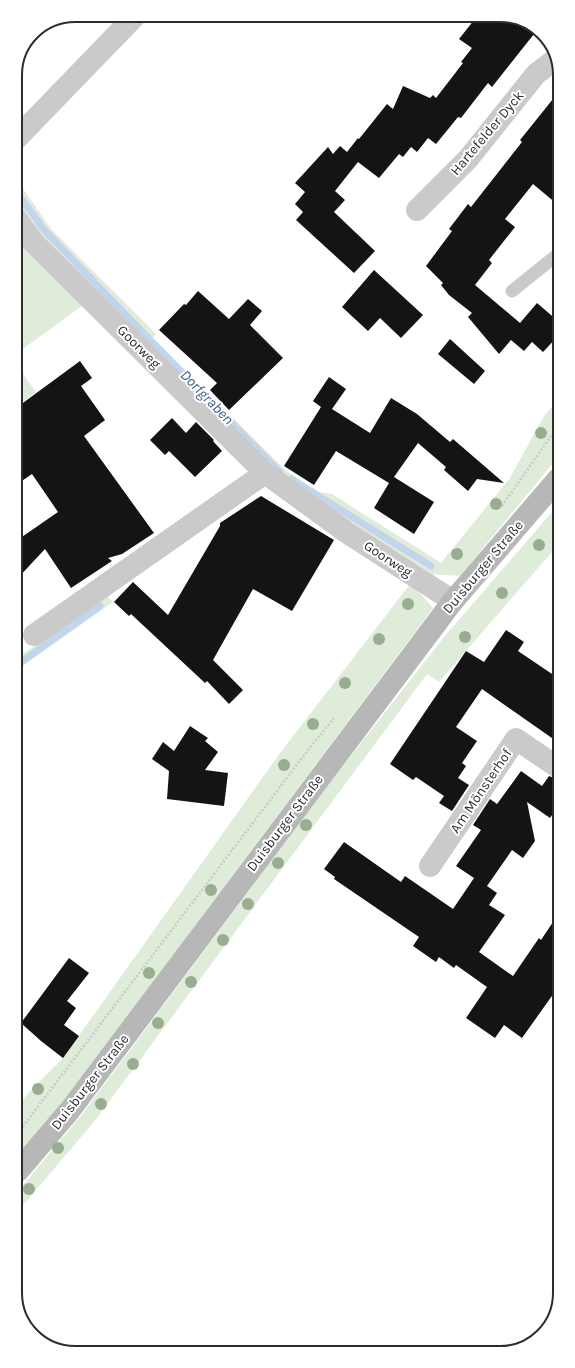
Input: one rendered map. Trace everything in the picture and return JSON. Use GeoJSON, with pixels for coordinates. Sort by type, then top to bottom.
{"type":"FeatureCollection","features":[{"type":"Feature","properties":{"kind":"main road","name":"Duisburger Straße"},"geometry":{"type":"LineString","coordinates":[[22,1166],[70,1110],[453,601],[553,485]]}},
{"type":"Feature","properties":{"kind":"street"},"geometry":{"type":"LineString","coordinates":[[22,133],[129,22]]}},
{"type":"Feature","properties":{"kind":"street","name":"Hartefelder Dyck"},"geometry":{"type":"LineString","coordinates":[[417,210],[468,159],[536,74],[551,62]]}},
{"type":"Feature","properties":{"kind":"street","name":"Goorweg"},"geometry":{"type":"LineString","coordinates":[[22,226],[34,243],[266,473],[346,532],[453,601]]}},
{"type":"Feature","properties":{"kind":"street"},"geometry":{"type":"LineString","coordinates":[[34,635],[266,473]]}},
{"type":"Feature","properties":{"kind":"street","name":"Am Mönsterhof"},"geometry":{"type":"LineString","coordinates":[[430,866],[516,739],[553,764]]}},
{"type":"Feature","properties":{"kind":"lane"},"geometry":{"type":"LineString","coordinates":[[512,292],[553,258]]}},
{"type":"Feature","properties":{"kind":"green space"},"geometry":{"type":"Polygon","coordinates":[[[22,187],[51,229],[156,334],[153,338],[285,470],[319,492],[332,494],[441,563],[510,478],[544,416],[553,406],[553,463],[460,576],[432,574],[280,478],[41,238],[22,211],[22,187]]]}},
{"type":"Feature","properties":{"kind":"green space"},"geometry":{"type":"Polygon","coordinates":[[[22,241],[82,306],[22,350],[22,241]]]}},
{"type":"Feature","properties":{"kind":"green space"},"geometry":{"type":"Polygon","coordinates":[[[22,372],[36,392],[22,402],[22,372]]]}},
{"type":"Feature","properties":{"kind":"green space"},"geometry":{"type":"Polygon","coordinates":[[[553,511],[553,551],[439,682],[427,674],[93,1123],[22,1206],[22,1186],[80,1117],[335,776],[445,636],[553,511]]]}},
{"type":"Feature","properties":{"kind":"green space"},"geometry":{"type":"Polygon","coordinates":[[[411,583],[433,608],[63,1101],[22,1150],[22,1101],[63,1058],[280,753],[411,583]]]}},
{"type":"Feature","properties":{"kind":"green space"},"geometry":{"type":"Polygon","coordinates":[[[107,596],[113,602],[22,666],[22,655],[107,596]]]}},
{"type":"Feature","properties":{"kind":"building"},"geometry":{"type":"Polygon","coordinates":[[[472,22],[510,23],[523,27],[534,35],[492,87],[488,83],[461,118],[458,117],[436,144],[428,138],[417,152],[411,147],[403,157],[399,154],[379,178],[358,162],[335,191],[345,200],[334,212],[375,251],[354,273],[296,220],[303,212],[295,204],[305,192],[295,183],[328,147],[333,154],[340,146],[347,152],[387,104],[393,109],[403,86],[430,98],[433,95],[436,98],[463,63],[461,62],[472,48],[459,39],[472,22]]]}},
{"type":"Feature","properties":{"kind":"building"},"geometry":{"type":"Polygon","coordinates":[[[553,99],[553,201],[533,184],[505,219],[515,227],[489,260],[492,263],[475,285],[520,323],[537,303],[553,317],[553,341],[543,352],[532,342],[524,351],[511,340],[499,354],[468,317],[472,313],[449,295],[441,285],[443,283],[426,266],[452,231],[449,229],[468,204],[471,207],[522,142],[520,140],[553,99]]]}},
{"type":"Feature","properties":{"kind":"building"},"geometry":{"type":"Polygon","coordinates":[[[374,270],[423,315],[401,338],[380,318],[368,331],[342,307],[374,270]]]}},
{"type":"Feature","properties":{"kind":"building"},"geometry":{"type":"Polygon","coordinates":[[[198,291],[229,319],[248,299],[262,311],[250,325],[283,358],[229,410],[210,390],[217,383],[159,330],[184,304],[186,305],[198,291]]]}},
{"type":"Feature","properties":{"kind":"building"},"geometry":{"type":"Polygon","coordinates":[[[450,339],[485,371],[474,384],[438,354],[450,339]]]}},
{"type":"Feature","properties":{"kind":"building"},"geometry":{"type":"Polygon","coordinates":[[[80,361],[92,378],[81,386],[105,420],[84,436],[154,533],[122,554],[108,558],[112,561],[71,588],[45,549],[22,574],[22,537],[58,512],[32,474],[22,481],[22,404],[80,361]]]}},
{"type":"Feature","properties":{"kind":"building"},"geometry":{"type":"Polygon","coordinates":[[[329,377],[346,389],[332,409],[370,433],[391,398],[417,414],[450,442],[453,439],[504,483],[477,479],[468,491],[444,470],[446,467],[418,443],[394,477],[434,502],[414,534],[374,508],[389,483],[336,451],[314,485],[284,466],[321,407],[313,401],[329,377]]]}},
{"type":"Feature","properties":{"kind":"building"},"geometry":{"type":"Polygon","coordinates":[[[172,418],[186,433],[196,422],[214,440],[213,441],[222,451],[195,477],[169,451],[165,455],[150,440],[172,418]]]}},
{"type":"Feature","properties":{"kind":"building"},"geometry":{"type":"Polygon","coordinates":[[[261,496],[334,540],[292,611],[253,589],[213,660],[243,690],[229,704],[207,681],[205,683],[131,614],[129,616],[114,602],[133,582],[168,615],[220,526],[220,523],[261,496]]]}},
{"type":"Feature","properties":{"kind":"building"},"geometry":{"type":"Polygon","coordinates":[[[506,630],[524,642],[518,651],[553,675],[553,739],[482,689],[456,727],[477,741],[462,763],[466,766],[458,778],[469,785],[452,811],[439,803],[444,796],[416,777],[413,780],[390,764],[466,651],[484,662],[506,630]]]}},
{"type":"Feature","properties":{"kind":"building"},"geometry":{"type":"Polygon","coordinates":[[[190,726],[208,738],[205,741],[218,752],[205,770],[228,773],[224,806],[167,799],[169,771],[152,759],[163,742],[174,751],[190,726]]]}},
{"type":"Feature","properties":{"kind":"building"},"geometry":{"type":"Polygon","coordinates":[[[521,771],[542,786],[549,776],[553,778],[553,814],[550,818],[527,802],[535,841],[523,858],[512,850],[487,886],[497,893],[489,905],[505,915],[479,952],[513,976],[539,938],[541,940],[553,922],[553,994],[522,1038],[504,1025],[495,1038],[466,1018],[487,987],[456,965],[454,968],[439,957],[436,962],[413,946],[419,937],[334,879],[335,877],[324,869],[344,842],[401,882],[405,876],[453,909],[474,878],[456,866],[481,830],[473,825],[490,799],[497,804],[521,771]]]}},
{"type":"Feature","properties":{"kind":"building"},"geometry":{"type":"Polygon","coordinates":[[[69,958],[89,973],[67,1001],[76,1008],[64,1025],[79,1036],[63,1058],[41,1041],[22,1024],[22,1022],[69,958]]]}},
{"type":"Feature","properties":{"kind":"waterway","name":"Dorfgraben"},"geometry":{"type":"LineString","coordinates":[[22,200],[45,231],[280,472]]}},
{"type":"Feature","properties":{"kind":"waterway","name":"Dorfgraben"},"geometry":{"type":"LineString","coordinates":[[291,479],[431,566]]}},
{"type":"Feature","properties":{"kind":"waterway"},"geometry":{"type":"LineString","coordinates":[[22,661],[100,606]]}}]}
